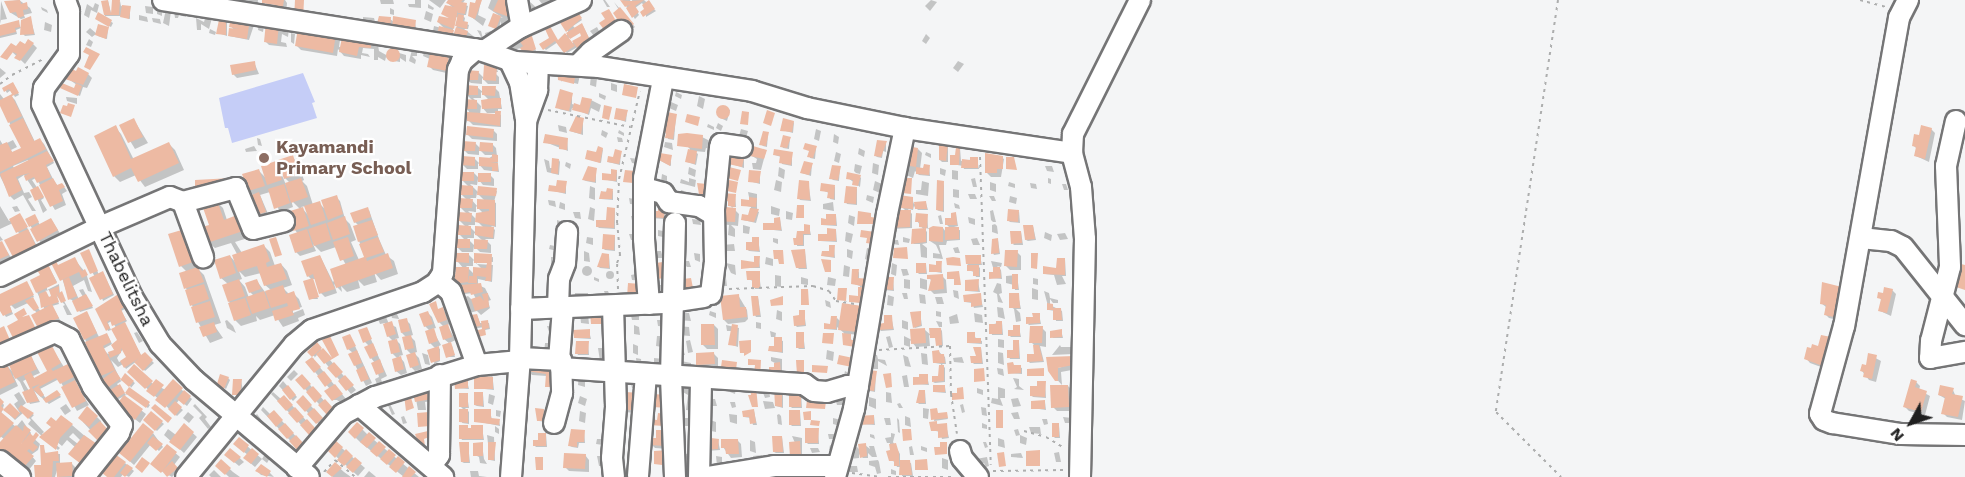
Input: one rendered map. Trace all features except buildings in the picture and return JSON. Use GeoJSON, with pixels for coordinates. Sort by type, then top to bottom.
{"type":"FeatureCollection","features":[{"type":"Feature","properties":{"kind":"street","name":"Thabelitsha"},"geometry":{"type":"LineString","coordinates":[[65,0],[69,11],[69,54],[41,97],[44,113],[148,327],[194,380],[303,472]]}},
{"type":"Feature","properties":{"kind":"street"},"geometry":{"type":"LineString","coordinates":[[163,0],[480,50],[510,61],[578,65],[752,91],[807,108],[905,128],[1072,153]]}},
{"type":"Feature","properties":{"kind":"street"},"geometry":{"type":"LineString","coordinates":[[517,0],[522,27]]}},
{"type":"Feature","properties":{"kind":"street"},"geometry":{"type":"LineString","coordinates":[[186,477],[294,345],[312,330],[423,292],[438,281],[442,273],[458,70],[462,61],[522,27],[581,0]]}},
{"type":"Feature","properties":{"kind":"street"},"geometry":{"type":"LineString","coordinates":[[1081,466],[1085,238],[1081,187],[1072,153],[1074,128],[1140,0]]}},
{"type":"Feature","properties":{"kind":"street"},"geometry":{"type":"LineString","coordinates":[[1905,5],[1844,326],[1820,414],[1824,420],[1832,423],[1901,434],[1965,435]]}},
{"type":"Feature","properties":{"kind":"street"},"geometry":{"type":"LineString","coordinates":[[578,65],[591,52],[621,31]]}},
{"type":"Feature","properties":{"kind":"street"},"geometry":{"type":"LineString","coordinates":[[510,61],[520,82],[526,121],[520,359],[511,477]]}},
{"type":"Feature","properties":{"kind":"street"},"geometry":{"type":"LineString","coordinates":[[526,121],[539,82],[538,64]]}},
{"type":"Feature","properties":{"kind":"street"},"geometry":{"type":"LineString","coordinates":[[649,304],[644,239],[644,188],[652,128],[653,78]]}},
{"type":"Feature","properties":{"kind":"street"},"geometry":{"type":"LineString","coordinates":[[1956,121],[1950,135],[1956,177],[1950,267],[1945,296],[1931,341],[1930,358],[1965,352]]}},
{"type":"Feature","properties":{"kind":"street"},"geometry":{"type":"LineString","coordinates":[[707,477],[774,466],[836,471],[858,387],[887,214],[905,128]]}},
{"type":"Feature","properties":{"kind":"street"},"geometry":{"type":"LineString","coordinates":[[521,309],[649,304],[708,296],[715,263],[714,215],[721,144],[742,147]]}},
{"type":"Feature","properties":{"kind":"street"},"geometry":{"type":"LineString","coordinates":[[0,276],[100,227],[171,197],[183,202],[236,188],[253,229],[284,221]]}},
{"type":"Feature","properties":{"kind":"street"},"geometry":{"type":"LineString","coordinates":[[644,188],[663,194],[669,202],[699,206],[714,215]]}},
{"type":"Feature","properties":{"kind":"street"},"geometry":{"type":"LineString","coordinates":[[183,202],[202,257]]}},
{"type":"Feature","properties":{"kind":"street"},"geometry":{"type":"LineString","coordinates":[[675,223],[671,301],[675,477]]}},
{"type":"Feature","properties":{"kind":"street"},"geometry":{"type":"LineString","coordinates":[[554,423],[562,393],[559,279],[565,263],[567,232]]}},
{"type":"Feature","properties":{"kind":"street"},"geometry":{"type":"LineString","coordinates":[[1861,238],[1891,241],[1903,247],[1931,284],[1945,296],[1965,325]]}},
{"type":"Feature","properties":{"kind":"street"},"geometry":{"type":"LineString","coordinates":[[438,281],[451,292],[477,365]]}},
{"type":"Feature","properties":{"kind":"street"},"geometry":{"type":"LineString","coordinates":[[614,477],[615,305]]}},
{"type":"Feature","properties":{"kind":"street"},"geometry":{"type":"LineString","coordinates":[[0,356],[55,332],[69,339],[93,387],[122,425],[119,433],[84,477]]}},
{"type":"Feature","properties":{"kind":"street"},"geometry":{"type":"LineString","coordinates":[[303,472],[343,414],[375,397],[477,365],[520,359],[646,374],[804,384],[814,391],[826,392],[848,386],[858,387]]}},
{"type":"Feature","properties":{"kind":"street"},"geometry":{"type":"LineString","coordinates":[[597,477],[642,476],[646,374]]}},
{"type":"Feature","properties":{"kind":"street"},"geometry":{"type":"LineString","coordinates":[[437,472],[440,375]]}},
{"type":"Feature","properties":{"kind":"street"},"geometry":{"type":"LineString","coordinates":[[699,477],[701,378]]}},
{"type":"Feature","properties":{"kind":"street"},"geometry":{"type":"LineString","coordinates":[[359,405],[437,472]]}},
{"type":"Feature","properties":{"kind":"street"},"geometry":{"type":"LineString","coordinates":[[960,452],[962,458],[982,474]]}},
{"type":"Feature","properties":{"kind":"street"},"geometry":{"type":"LineString","coordinates":[[0,462],[20,477]]}},
{"type":"Feature","properties":{"kind":"path"},"geometry":{"type":"LineString","coordinates":[[1558,0],[1496,412],[1561,477]]}},
{"type":"Feature","properties":{"kind":"path"},"geometry":{"type":"LineString","coordinates":[[1860,0],[1905,5]]}},
{"type":"Feature","properties":{"kind":"path"},"geometry":{"type":"LineString","coordinates":[[0,84],[12,75],[46,58]]}},
{"type":"Feature","properties":{"kind":"path"},"geometry":{"type":"LineString","coordinates":[[615,305],[619,179],[630,127],[653,78]]}},
{"type":"Feature","properties":{"kind":"path"},"geometry":{"type":"LineString","coordinates":[[535,99],[546,109],[630,127]]}},
{"type":"Feature","properties":{"kind":"path"},"geometry":{"type":"LineString","coordinates":[[981,139],[979,191],[984,329],[990,374],[982,474],[1081,466]]}},
{"type":"Feature","properties":{"kind":"path"},"geometry":{"type":"LineString","coordinates":[[708,296],[723,289],[813,286],[829,291],[836,301],[873,306]]}},
{"type":"Feature","properties":{"kind":"path"},"geometry":{"type":"LineString","coordinates":[[865,351],[950,346],[951,394],[960,452]]}},
{"type":"Feature","properties":{"kind":"path"},"geometry":{"type":"LineString","coordinates":[[1024,431],[1046,437],[1063,448],[1081,466]]}},
{"type":"Feature","properties":{"kind":"path"},"geometry":{"type":"LineString","coordinates":[[319,477],[335,460],[355,477]]}},
{"type":"Feature","properties":{"kind":"path"},"geometry":{"type":"LineString","coordinates":[[836,471],[879,477]]}},
{"type":"Feature","properties":{"kind":"path"},"geometry":{"type":"LineString","coordinates":[[888,477],[951,477]]}},
{"type":"Feature","properties":{"kind":"shaded area"},"geometry":{"type":"Polygon","coordinates":[[[303,73],[315,102],[312,103],[317,118],[232,143],[228,128],[225,128],[219,98],[303,73]]]}},
{"type":"Feature","properties":{"kind":"place","name":"Kayamandi Primary School"},"geometry":{"type":"Point","coordinates":[264,158]}}]}
